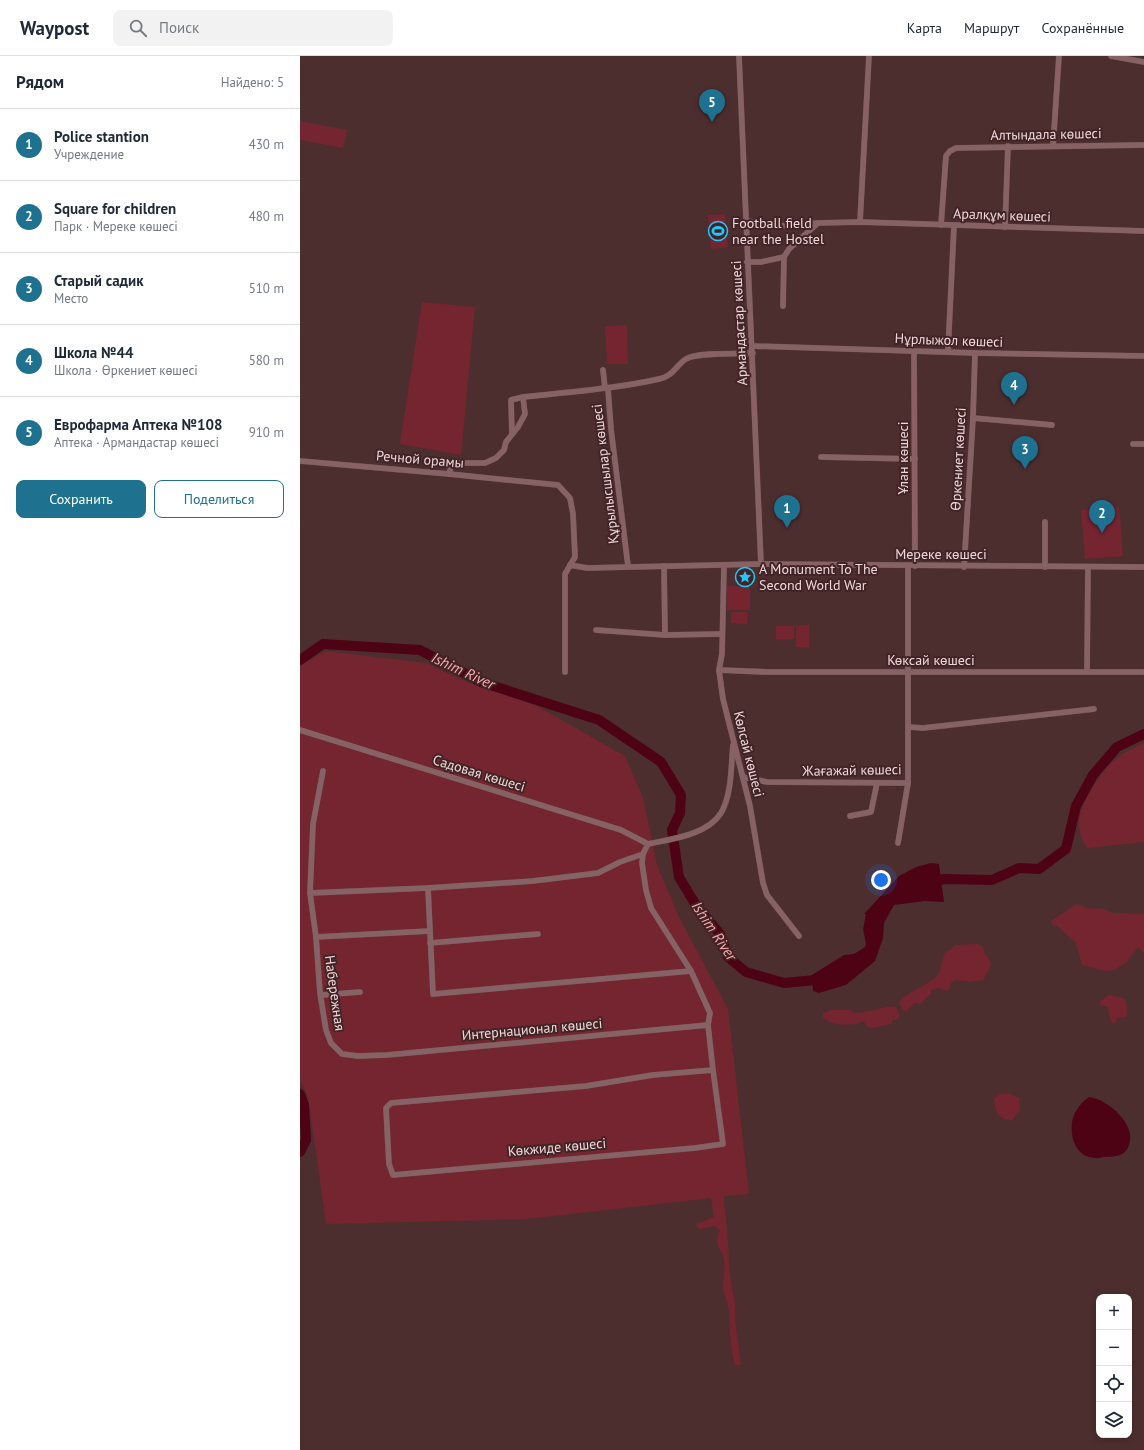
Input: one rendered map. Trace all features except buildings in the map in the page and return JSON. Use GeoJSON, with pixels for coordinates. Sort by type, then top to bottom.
{"type":"FeatureCollection","features":[{"type":"Feature","properties":{"kind":"street","name":"Армандастар көшесі"},"geometry":{"type":"LineString","coordinates":[[739,56],[761,564]]}},
{"type":"Feature","properties":{"kind":"street"},"geometry":{"type":"LineString","coordinates":[[860,222],[869,56]]}},
{"type":"Feature","properties":{"kind":"street"},"geometry":{"type":"LineString","coordinates":[[1053,146],[1059,56]]}},
{"type":"Feature","properties":{"kind":"street"},"geometry":{"type":"LineString","coordinates":[[1111,56],[1144,62]]}},
{"type":"Feature","properties":{"kind":"street","name":"Алтындала көшесі"},"geometry":{"type":"LineString","coordinates":[[941,225],[946,156],[950,150],[956,148],[1008,146],[1144,145]]}},
{"type":"Feature","properties":{"kind":"street"},"geometry":{"type":"LineString","coordinates":[[1005,227],[1008,146]]}},
{"type":"Feature","properties":{"kind":"street","name":"Аралқұм көшесі"},"geometry":{"type":"LineString","coordinates":[[747,221],[778,226],[860,222],[1144,231]]}},
{"type":"Feature","properties":{"kind":"street"},"geometry":{"type":"LineString","coordinates":[[783,306],[784,257],[789,249],[818,223]]}},
{"type":"Feature","properties":{"kind":"street"},"geometry":{"type":"LineString","coordinates":[[948,352],[954,226]]}},
{"type":"Feature","properties":{"kind":"street"},"geometry":{"type":"LineString","coordinates":[[747,262],[761,262],[784,257]]}},
{"type":"Feature","properties":{"kind":"street","name":"Нұрлыжол көшесі"},"geometry":{"type":"LineString","coordinates":[[752,346],[975,353],[1144,356]]}},
{"type":"Feature","properties":{"kind":"street","name":"Ұлан көшесі"},"geometry":{"type":"LineString","coordinates":[[914,351],[915,566]]}},
{"type":"Feature","properties":{"kind":"street","name":"Құрылысшылар көшесі"},"geometry":{"type":"LineString","coordinates":[[628,566],[606,389],[662,378],[674,372],[686,359],[696,356],[753,353]]}},
{"type":"Feature","properties":{"kind":"street","name":"Өркениет көшесі"},"geometry":{"type":"LineString","coordinates":[[964,567],[973,418],[975,353]]}},
{"type":"Feature","properties":{"kind":"street"},"geometry":{"type":"LineString","coordinates":[[512,434],[511,400],[523,397],[606,389],[603,370]]}},
{"type":"Feature","properties":{"kind":"street"},"geometry":{"type":"LineString","coordinates":[[449,474],[451,466],[455,463],[485,463],[496,458],[504,450],[506,442],[525,414],[523,397]]}},
{"type":"Feature","properties":{"kind":"street"},"geometry":{"type":"LineString","coordinates":[[973,418],[1052,425]]}},
{"type":"Feature","properties":{"kind":"street"},"geometry":{"type":"LineString","coordinates":[[1134,444],[1144,444]]}},
{"type":"Feature","properties":{"kind":"street"},"geometry":{"type":"LineString","coordinates":[[821,457],[915,459]]}},
{"type":"Feature","properties":{"kind":"street","name":"Речной орамы"},"geometry":{"type":"LineString","coordinates":[[300,462],[537,482],[558,486],[570,498],[573,514],[575,557],[566,569],[565,574],[565,672]]}},
{"type":"Feature","properties":{"kind":"street"},"geometry":{"type":"LineString","coordinates":[[1045,522],[1045,567]]}},
{"type":"Feature","properties":{"kind":"street","name":"Мереке көшесі"},"geometry":{"type":"LineString","coordinates":[[570,565],[587,568],[761,564],[964,567],[1144,567]]}},
{"type":"Feature","properties":{"kind":"street"},"geometry":{"type":"LineString","coordinates":[[664,566],[665,635]]}},
{"type":"Feature","properties":{"kind":"street","name":"Көлсай көшесі"},"geometry":{"type":"LineString","coordinates":[[724,566],[722,654],[719,670],[722,699],[733,745],[743,777],[755,834],[762,883],[767,895],[799,936]]}},
{"type":"Feature","properties":{"kind":"street"},"geometry":{"type":"LineString","coordinates":[[907,672],[908,566]]}},
{"type":"Feature","properties":{"kind":"street"},"geometry":{"type":"LineString","coordinates":[[1087,672],[1088,567]]}},
{"type":"Feature","properties":{"kind":"street"},"geometry":{"type":"LineString","coordinates":[[596,630],[665,635],[722,634]]}},
{"type":"Feature","properties":{"kind":"street","name":"Көксай көшесі"},"geometry":{"type":"LineString","coordinates":[[719,670],[767,672],[1144,672]]}},
{"type":"Feature","properties":{"kind":"street","name":"Жағажай көшесі"},"geometry":{"type":"LineString","coordinates":[[743,777],[767,782],[908,783],[909,727],[907,672]]}},
{"type":"Feature","properties":{"kind":"street"},"geometry":{"type":"LineString","coordinates":[[909,727],[923,728],[1094,708]]}},
{"type":"Feature","properties":{"kind":"street","name":"Садовая көшесі"},"geometry":{"type":"LineString","coordinates":[[300,730],[621,830],[648,844]]}},
{"type":"Feature","properties":{"kind":"street"},"geometry":{"type":"LineString","coordinates":[[713,1070],[708,1025],[710,1013],[691,971],[651,908],[646,890],[643,854],[648,844],[685,836],[712,823],[721,812],[727,793],[733,745]]}},
{"type":"Feature","properties":{"kind":"street","name":"Набережная"},"geometry":{"type":"LineString","coordinates":[[323,771],[313,824],[310,893],[316,937],[321,995],[326,1030],[331,1043],[342,1054],[358,1056]]}},
{"type":"Feature","properties":{"kind":"street"},"geometry":{"type":"LineString","coordinates":[[850,816],[871,812],[877,783]]}},
{"type":"Feature","properties":{"kind":"street"},"geometry":{"type":"LineString","coordinates":[[898,843],[908,783]]}},
{"type":"Feature","properties":{"kind":"street"},"geometry":{"type":"LineString","coordinates":[[310,893],[428,888],[533,881],[598,873],[620,862],[643,854]]}},
{"type":"Feature","properties":{"kind":"street"},"geometry":{"type":"LineString","coordinates":[[428,888],[432,994],[691,971]]}},
{"type":"Feature","properties":{"kind":"street"},"geometry":{"type":"LineString","coordinates":[[316,937],[430,931]]}},
{"type":"Feature","properties":{"kind":"street"},"geometry":{"type":"LineString","coordinates":[[430,943],[538,934]]}},
{"type":"Feature","properties":{"kind":"street"},"geometry":{"type":"LineString","coordinates":[[321,995],[360,992]]}},
{"type":"Feature","properties":{"kind":"street","name":"Интернационал көшесі"},"geometry":{"type":"LineString","coordinates":[[358,1056],[387,1055],[708,1025]]}},
{"type":"Feature","properties":{"kind":"street","name":"Көкжиде көшесі"},"geometry":{"type":"LineString","coordinates":[[713,1070],[723,1144],[695,1148],[394,1175],[389,1164],[386,1108],[391,1103],[586,1086],[653,1075],[713,1070]]}},
{"type":"Feature","properties":{"kind":"shaded area"},"geometry":{"type":"Polygon","coordinates":[[[300,121],[347,130],[343,148],[300,140],[300,121]]]}},
{"type":"Feature","properties":{"kind":"shaded area","name":"Football field near the Hostel"},"geometry":{"type":"Polygon","coordinates":[[[725,214],[728,247],[711,249],[708,215],[725,214]]]}},
{"type":"Feature","properties":{"kind":"shaded area"},"geometry":{"type":"Polygon","coordinates":[[[422,302],[475,307],[461,455],[400,444],[422,302]]]}},
{"type":"Feature","properties":{"kind":"shaded area"},"geometry":{"type":"Polygon","coordinates":[[[627,325],[628,364],[607,364],[605,326],[627,325]]]}},
{"type":"Feature","properties":{"kind":"shaded area"},"geometry":{"type":"Polygon","coordinates":[[[1119,507],[1123,556],[1085,559],[1081,510],[1119,507]]]}},
{"type":"Feature","properties":{"kind":"shaded area"},"geometry":{"type":"Polygon","coordinates":[[[727,586],[750,587],[750,610],[727,610],[727,586]]]}},
{"type":"Feature","properties":{"kind":"shaded area"},"geometry":{"type":"Polygon","coordinates":[[[731,612],[747,612],[747,624],[731,623],[731,612]]]}},
{"type":"Feature","properties":{"kind":"shaded area"},"geometry":{"type":"Polygon","coordinates":[[[809,625],[809,647],[796,647],[796,626],[809,625]]]}},
{"type":"Feature","properties":{"kind":"shaded area"},"geometry":{"type":"Polygon","coordinates":[[[776,626],[794,626],[794,639],[776,639],[776,626]]]}},
{"type":"Feature","properties":{"kind":"shaded area"},"geometry":{"type":"Polygon","coordinates":[[[325,651],[426,663],[462,680],[535,705],[625,756],[643,798],[657,865],[679,917],[728,1009],[749,1194],[724,1196],[729,1269],[735,1305],[735,1321],[741,1365],[735,1365],[732,1351],[729,1310],[723,1289],[724,1260],[718,1247],[717,1240],[720,1230],[715,1226],[700,1229],[696,1226],[697,1223],[714,1218],[711,1198],[527,1219],[326,1224],[308,1096],[300,1081],[300,666],[325,651]]]}},
{"type":"Feature","properties":{"kind":"shaded area"},"geometry":{"type":"Polygon","coordinates":[[[1144,743],[1144,842],[1087,848],[1079,829],[1080,814],[1083,805],[1093,787],[1111,764],[1126,752],[1144,743]]]}},
{"type":"Feature","properties":{"kind":"shaded area"},"geometry":{"type":"Polygon","coordinates":[[[931,863],[939,864],[944,902],[925,901],[894,905],[884,923],[883,938],[875,961],[846,985],[819,993],[813,991],[812,975],[844,955],[854,954],[865,947],[866,944],[863,929],[866,914],[864,914],[899,876],[916,867],[931,863]]]}},
{"type":"Feature","properties":{"kind":"shaded area"},"geometry":{"type":"Polygon","coordinates":[[[1077,904],[1087,908],[1104,909],[1113,913],[1144,914],[1144,953],[1138,947],[1123,965],[1113,970],[1100,970],[1082,965],[1076,943],[1057,926],[1052,925],[1051,921],[1077,904]]]}},
{"type":"Feature","properties":{"kind":"shaded area"},"geometry":{"type":"Polygon","coordinates":[[[978,944],[982,946],[991,963],[983,980],[970,982],[955,980],[951,983],[949,989],[945,991],[939,988],[931,990],[931,994],[922,1004],[914,1003],[906,1012],[902,1009],[899,1002],[903,998],[935,978],[939,972],[945,953],[956,945],[978,944]]]}},
{"type":"Feature","properties":{"kind":"shaded area"},"geometry":{"type":"Polygon","coordinates":[[[1108,995],[1122,998],[1125,1000],[1127,1006],[1126,1017],[1117,1018],[1115,1024],[1111,1021],[1106,1006],[1101,1006],[1100,1002],[1108,995]]]}},
{"type":"Feature","properties":{"kind":"shaded area"},"geometry":{"type":"Polygon","coordinates":[[[890,1006],[896,1007],[900,1016],[898,1019],[893,1020],[891,1024],[872,1028],[867,1027],[864,1021],[843,1025],[832,1023],[823,1018],[823,1013],[831,1010],[851,1010],[853,1013],[858,1013],[890,1006]]]}},
{"type":"Feature","properties":{"kind":"shaded area"},"geometry":{"type":"Polygon","coordinates":[[[1009,1093],[1019,1098],[1020,1110],[1012,1120],[1007,1120],[1000,1116],[996,1111],[994,1103],[994,1098],[1000,1094],[1009,1093]]]}},
{"type":"Feature","properties":{"kind":"shaded area"},"geometry":{"type":"Polygon","coordinates":[[[1089,1097],[1104,1102],[1125,1121],[1129,1129],[1130,1137],[1129,1145],[1122,1154],[1099,1158],[1088,1157],[1076,1146],[1072,1134],[1073,1118],[1080,1105],[1089,1097]]]}},
{"type":"Feature","properties":{"kind":"waterway","name":"Ishim River"},"geometry":{"type":"LineString","coordinates":[[300,660],[323,644],[420,650],[481,682],[599,720],[661,762],[681,795],[680,813],[672,830],[679,877],[697,907],[720,934],[728,957],[746,972],[784,983],[826,979]]}},
{"type":"Feature","properties":{"kind":"waterway","name":"Ishim River"},"geometry":{"type":"LineString","coordinates":[[929,884],[943,879],[992,880],[1019,868],[1039,869],[1066,849],[1076,806],[1093,775],[1117,747],[1144,734]]}},
{"type":"Feature","properties":{"kind":"waterway","name":"Ishim River"},"geometry":{"type":"LineString","coordinates":[[300,1094],[304,1105],[306,1140],[300,1152]]}},
{"type":"Feature","properties":{"kind":"place","name":"Еврофарма Аптека №108"},"geometry":{"type":"Point","coordinates":[712,122]}},
{"type":"Feature","properties":{"kind":"place","name":"Football field near the Hostel"},"geometry":{"type":"Point","coordinates":[718,231]}},
{"type":"Feature","properties":{"kind":"place","name":"Школа №44"},"geometry":{"type":"Point","coordinates":[1014,405]}},
{"type":"Feature","properties":{"kind":"place","name":"Старый садик"},"geometry":{"type":"Point","coordinates":[1025,469]}},
{"type":"Feature","properties":{"kind":"place","name":"Police stantion"},"geometry":{"type":"Point","coordinates":[787,528]}},
{"type":"Feature","properties":{"kind":"place","name":"Square for children"},"geometry":{"type":"Point","coordinates":[1102,533]}},
{"type":"Feature","properties":{"kind":"place","name":"A Monument To The Second World War"},"geometry":{"type":"Point","coordinates":[745,577]}}]}
